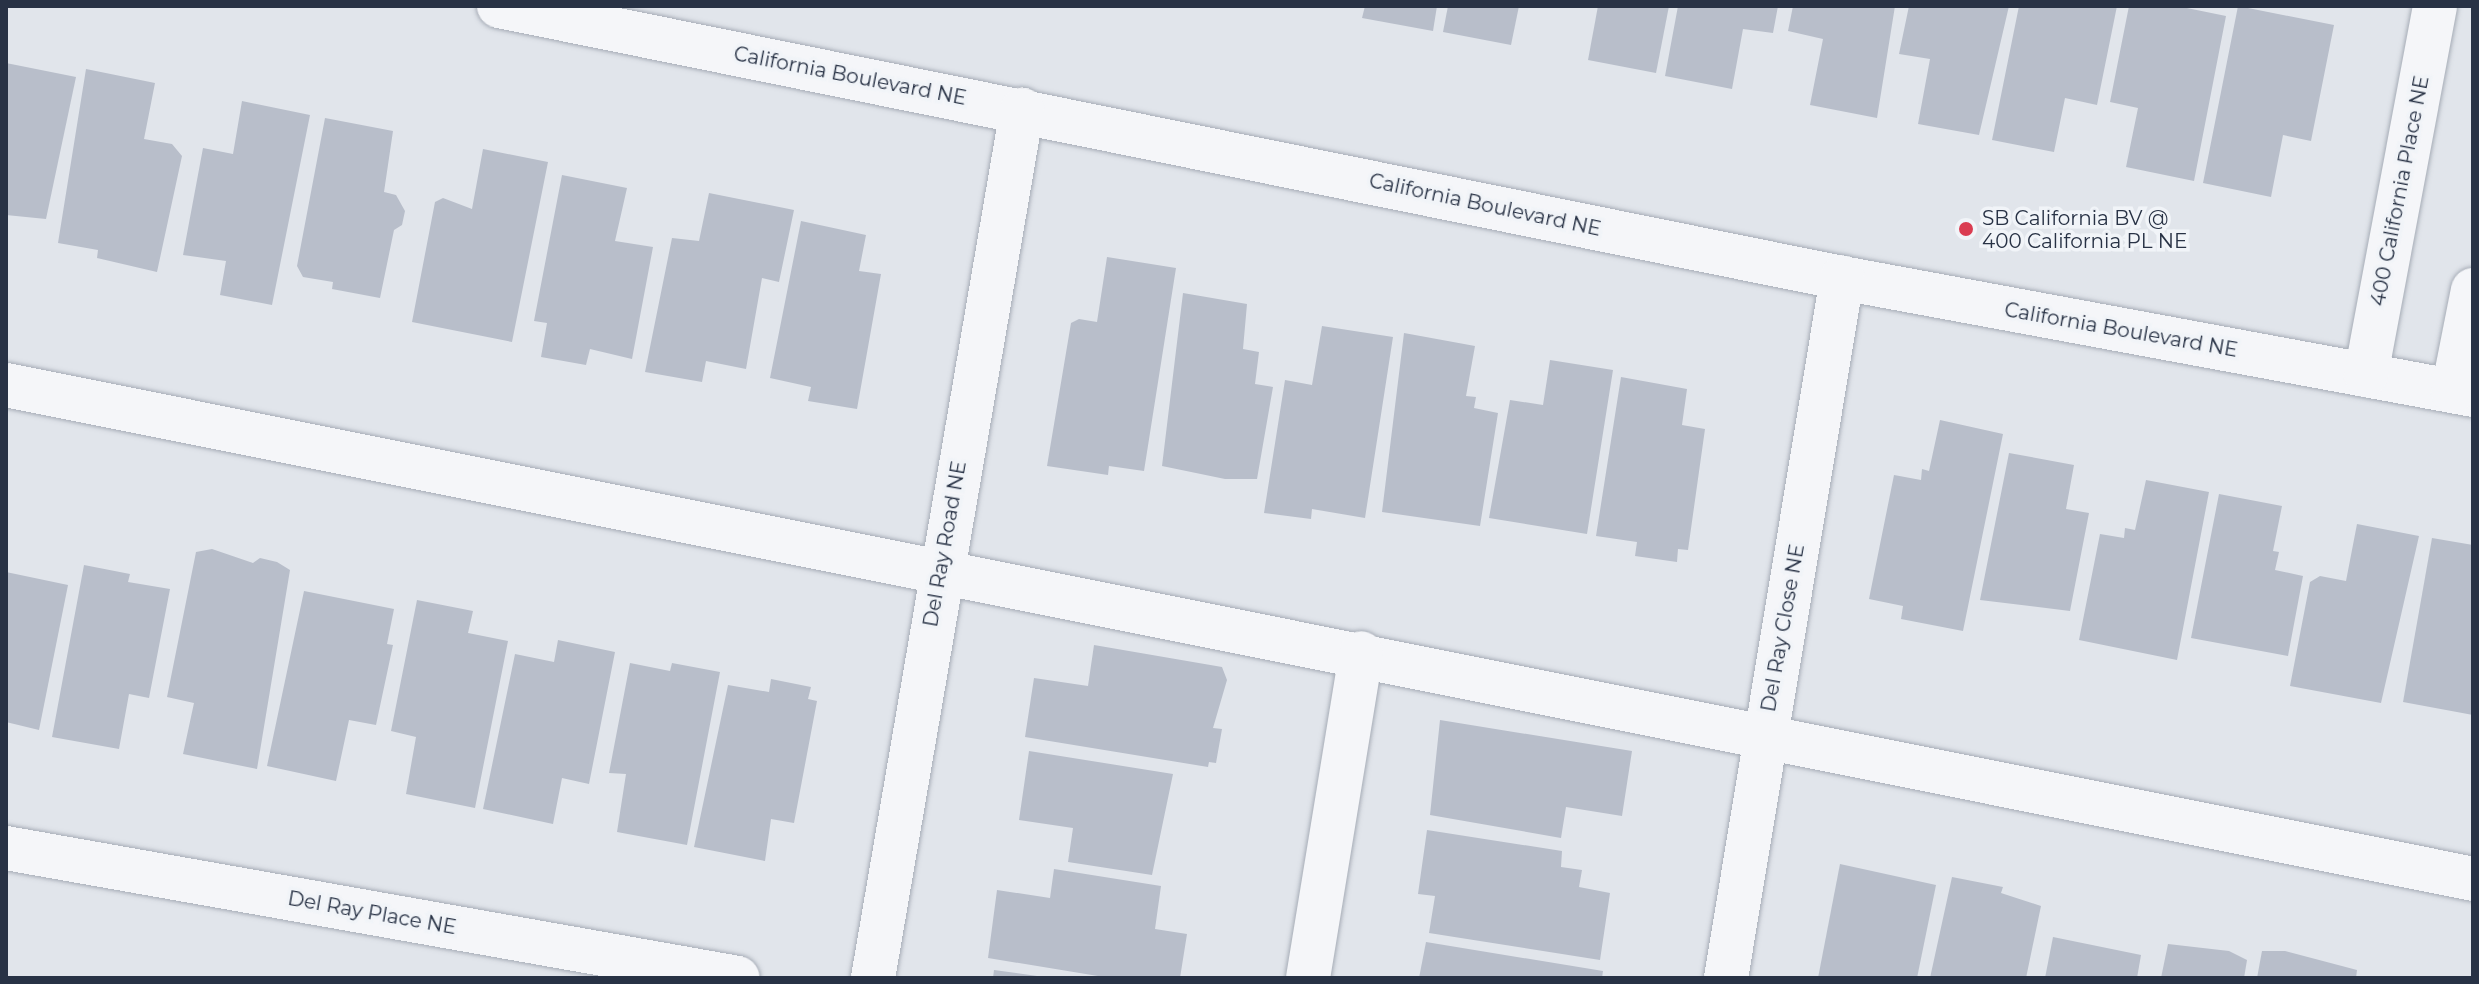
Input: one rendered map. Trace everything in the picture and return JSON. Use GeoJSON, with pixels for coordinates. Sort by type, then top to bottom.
{"type":"FeatureCollection","features":[{"type":"Feature","properties":{"kind":"street","name":"California Boulevard NE"},"geometry":{"type":"LineString","coordinates":[[499,6],[1842,278],[2463,393]]}},
{"type":"Feature","properties":{"kind":"street","name":"400 California Place NE"},"geometry":{"type":"LineString","coordinates":[[2366,375],[2435,6]]}},
{"type":"Feature","properties":{"kind":"street","name":"Del Ray Road NE"},"geometry":{"type":"LineString","coordinates":[[873,978],[1022,110]]}},
{"type":"Feature","properties":{"kind":"street","name":"Del Ray Close NE"},"geometry":{"type":"LineString","coordinates":[[1726,978],[1842,278]]}},
{"type":"Feature","properties":{"kind":"street"},"geometry":{"type":"LineString","coordinates":[[2463,393],[2473,290]]}},
{"type":"Feature","properties":{"kind":"street"},"geometry":{"type":"LineString","coordinates":[[6,385],[1361,653],[2473,879]]}},
{"type":"Feature","properties":{"kind":"street"},"geometry":{"type":"LineString","coordinates":[[1308,978],[1361,653]]}},
{"type":"Feature","properties":{"kind":"street","name":"Del Ray Place NE"},"geometry":{"type":"LineString","coordinates":[[6,848],[738,978]]}},
{"type":"Feature","properties":{"kind":"building"},"geometry":{"type":"Polygon","coordinates":[[[1365,6],[1437,6],[1433,31],[1362,18],[1365,6]]]}},
{"type":"Feature","properties":{"kind":"building"},"geometry":{"type":"Polygon","coordinates":[[[1448,6],[1519,6],[1511,45],[1443,32],[1448,6]]]}},
{"type":"Feature","properties":{"kind":"building"},"geometry":{"type":"Polygon","coordinates":[[[1598,6],[1669,6],[1656,73],[1588,60],[1598,6]]]}},
{"type":"Feature","properties":{"kind":"building"},"geometry":{"type":"Polygon","coordinates":[[[1678,6],[1778,6],[1773,33],[1743,29],[1732,89],[1665,76],[1678,6]]]}},
{"type":"Feature","properties":{"kind":"building"},"geometry":{"type":"Polygon","coordinates":[[[1793,6],[1895,6],[1877,118],[1810,105],[1823,39],[1788,31],[1793,6]]]}},
{"type":"Feature","properties":{"kind":"building"},"geometry":{"type":"Polygon","coordinates":[[[1909,6],[2009,6],[1979,135],[1918,124],[1930,59],[1899,54],[1909,6]]]}},
{"type":"Feature","properties":{"kind":"building"},"geometry":{"type":"Polygon","coordinates":[[[2019,6],[2117,6],[2097,105],[2065,98],[2054,152],[1992,140],[2019,6]]]}},
{"type":"Feature","properties":{"kind":"building"},"geometry":{"type":"Polygon","coordinates":[[[2129,6],[2177,6],[2226,16],[2194,181],[2126,167],[2138,108],[2110,102],[2129,6]]]}},
{"type":"Feature","properties":{"kind":"building"},"geometry":{"type":"Polygon","coordinates":[[[2238,6],[2334,25],[2311,141],[2283,135],[2271,197],[2203,183],[2238,6]]]}},
{"type":"Feature","properties":{"kind":"building"},"geometry":{"type":"Polygon","coordinates":[[[6,63],[76,77],[46,219],[6,215],[6,63]]]}},
{"type":"Feature","properties":{"kind":"building"},"geometry":{"type":"Polygon","coordinates":[[[86,69],[155,83],[144,139],[172,144],[182,156],[157,272],[97,258],[98,250],[58,243],[86,69]]]}},
{"type":"Feature","properties":{"kind":"building"},"geometry":{"type":"Polygon","coordinates":[[[242,101],[310,115],[272,305],[220,295],[226,261],[183,255],[203,148],[233,154],[242,101]]]}},
{"type":"Feature","properties":{"kind":"building"},"geometry":{"type":"Polygon","coordinates":[[[325,118],[393,131],[384,192],[396,195],[405,211],[402,225],[394,230],[380,298],[332,289],[333,282],[303,277],[297,266],[325,118]]]}},
{"type":"Feature","properties":{"kind":"building"},"geometry":{"type":"Polygon","coordinates":[[[483,149],[548,162],[512,342],[412,322],[435,202],[443,198],[472,209],[483,149]]]}},
{"type":"Feature","properties":{"kind":"building"},"geometry":{"type":"Polygon","coordinates":[[[562,175],[627,188],[615,241],[653,247],[632,359],[590,349],[586,365],[541,357],[547,323],[534,321],[562,175]]]}},
{"type":"Feature","properties":{"kind":"building"},"geometry":{"type":"Polygon","coordinates":[[[709,193],[794,210],[779,282],[762,278],[746,369],[706,361],[702,382],[645,372],[672,238],[699,241],[709,193]]]}},
{"type":"Feature","properties":{"kind":"building"},"geometry":{"type":"Polygon","coordinates":[[[801,221],[866,235],[859,271],[881,274],[857,409],[808,401],[811,387],[770,378],[801,221]]]}},
{"type":"Feature","properties":{"kind":"building"},"geometry":{"type":"Polygon","coordinates":[[[1107,257],[1176,268],[1144,471],[1109,466],[1108,475],[1047,466],[1071,323],[1079,319],[1097,322],[1107,257]]]}},
{"type":"Feature","properties":{"kind":"building"},"geometry":{"type":"Polygon","coordinates":[[[1183,293],[1247,304],[1243,349],[1259,352],[1255,384],[1273,387],[1257,479],[1225,479],[1162,466],[1183,293]]]}},
{"type":"Feature","properties":{"kind":"building"},"geometry":{"type":"Polygon","coordinates":[[[1322,326],[1393,337],[1365,518],[1312,509],[1311,519],[1264,513],[1285,380],[1312,385],[1322,326]]]}},
{"type":"Feature","properties":{"kind":"building"},"geometry":{"type":"Polygon","coordinates":[[[1404,333],[1475,346],[1466,396],[1476,397],[1474,408],[1498,413],[1480,526],[1382,512],[1404,333]]]}},
{"type":"Feature","properties":{"kind":"building"},"geometry":{"type":"Polygon","coordinates":[[[1550,360],[1613,370],[1587,534],[1489,518],[1510,400],[1543,405],[1550,360]]]}},
{"type":"Feature","properties":{"kind":"building"},"geometry":{"type":"Polygon","coordinates":[[[1621,377],[1687,389],[1682,425],[1705,429],[1688,550],[1678,549],[1677,562],[1635,556],[1637,542],[1596,536],[1621,377]]]}},
{"type":"Feature","properties":{"kind":"building"},"geometry":{"type":"Polygon","coordinates":[[[1940,420],[2003,434],[1963,631],[1901,619],[1903,606],[1869,599],[1894,475],[1921,480],[1922,469],[1929,471],[1940,420]]]}},
{"type":"Feature","properties":{"kind":"building"},"geometry":{"type":"Polygon","coordinates":[[[2009,453],[2074,465],[2066,509],[2089,513],[2070,611],[1980,600],[2009,453]]]}},
{"type":"Feature","properties":{"kind":"building"},"geometry":{"type":"Polygon","coordinates":[[[2146,480],[2209,492],[2177,660],[2079,640],[2100,534],[2124,538],[2125,528],[2135,530],[2146,480]]]}},
{"type":"Feature","properties":{"kind":"building"},"geometry":{"type":"Polygon","coordinates":[[[2219,494],[2282,506],[2273,551],[2279,552],[2275,570],[2303,576],[2288,656],[2191,638],[2219,494]]]}},
{"type":"Feature","properties":{"kind":"building"},"geometry":{"type":"Polygon","coordinates":[[[2357,524],[2419,536],[2381,703],[2290,686],[2310,582],[2320,576],[2346,581],[2357,524]]]}},
{"type":"Feature","properties":{"kind":"building"},"geometry":{"type":"Polygon","coordinates":[[[2432,538],[2473,545],[2473,715],[2403,702],[2432,538]]]}},
{"type":"Feature","properties":{"kind":"building"},"geometry":{"type":"Polygon","coordinates":[[[212,549],[253,563],[260,558],[277,562],[290,570],[257,769],[183,754],[194,703],[167,697],[196,552],[212,549]]]}},
{"type":"Feature","properties":{"kind":"building"},"geometry":{"type":"Polygon","coordinates":[[[84,565],[130,574],[128,582],[170,589],[149,698],[129,694],[119,749],[52,737],[84,565]]]}},
{"type":"Feature","properties":{"kind":"building"},"geometry":{"type":"Polygon","coordinates":[[[6,572],[68,585],[39,730],[6,722],[6,572]]]}},
{"type":"Feature","properties":{"kind":"building"},"geometry":{"type":"Polygon","coordinates":[[[304,591],[394,609],[387,644],[393,645],[376,725],[349,720],[336,781],[267,766],[304,591]]]}},
{"type":"Feature","properties":{"kind":"building"},"geometry":{"type":"Polygon","coordinates":[[[417,600],[473,611],[468,633],[508,641],[475,808],[406,794],[416,737],[391,731],[417,600]]]}},
{"type":"Feature","properties":{"kind":"building"},"geometry":{"type":"Polygon","coordinates":[[[558,640],[615,652],[589,784],[562,778],[553,824],[483,809],[515,654],[554,662],[558,640]]]}},
{"type":"Feature","properties":{"kind":"building"},"geometry":{"type":"Polygon","coordinates":[[[1094,645],[1222,667],[1227,680],[1213,728],[1222,729],[1216,763],[1209,762],[1208,767],[1025,737],[1034,678],[1088,686],[1094,645]]]}},
{"type":"Feature","properties":{"kind":"building"},"geometry":{"type":"Polygon","coordinates":[[[630,663],[670,671],[672,663],[720,672],[687,845],[617,832],[626,774],[609,773],[630,663]]]}},
{"type":"Feature","properties":{"kind":"building"},"geometry":{"type":"Polygon","coordinates":[[[771,679],[811,687],[808,699],[817,701],[794,823],[771,819],[765,861],[694,847],[728,685],[769,692],[771,679]]]}},
{"type":"Feature","properties":{"kind":"building"},"geometry":{"type":"Polygon","coordinates":[[[1440,720],[1632,751],[1622,816],[1566,807],[1561,838],[1430,815],[1440,720]]]}},
{"type":"Feature","properties":{"kind":"building"},"geometry":{"type":"Polygon","coordinates":[[[1029,751],[1173,774],[1152,875],[1068,862],[1073,828],[1019,820],[1029,751]]]}},
{"type":"Feature","properties":{"kind":"building"},"geometry":{"type":"Polygon","coordinates":[[[1427,830],[1562,851],[1561,867],[1582,870],[1579,887],[1610,893],[1600,960],[1429,933],[1435,896],[1418,894],[1427,830]]]}},
{"type":"Feature","properties":{"kind":"building"},"geometry":{"type":"Polygon","coordinates":[[[1840,864],[1936,885],[1917,978],[1818,978],[1840,864]]]}},
{"type":"Feature","properties":{"kind":"building"},"geometry":{"type":"Polygon","coordinates":[[[1054,869],[1161,886],[1155,929],[1187,934],[1180,978],[1110,978],[988,958],[997,890],[1050,898],[1054,869]]]}},
{"type":"Feature","properties":{"kind":"building"},"geometry":{"type":"Polygon","coordinates":[[[1952,877],[2003,887],[2001,893],[2041,906],[2026,978],[1930,978],[1952,877]]]}},
{"type":"Feature","properties":{"kind":"building"},"geometry":{"type":"Polygon","coordinates":[[[2053,937],[2141,955],[2137,978],[2045,978],[2053,937]]]}},
{"type":"Feature","properties":{"kind":"building"},"geometry":{"type":"Polygon","coordinates":[[[1426,942],[1603,971],[1602,978],[1419,978],[1426,942]]]}},
{"type":"Feature","properties":{"kind":"building"},"geometry":{"type":"Polygon","coordinates":[[[2168,944],[2229,951],[2247,960],[2244,978],[2161,978],[2168,944]]]}},
{"type":"Feature","properties":{"kind":"building"},"geometry":{"type":"Polygon","coordinates":[[[2262,951],[2285,951],[2357,970],[2356,978],[2257,978],[2262,951]]]}},
{"type":"Feature","properties":{"kind":"building"},"geometry":{"type":"Polygon","coordinates":[[[994,970],[1037,976],[1037,978],[993,978],[994,970]]]}},
{"type":"Feature","properties":{"kind":"place","name":"SB California BV @ 400 California PL NE"},"geometry":{"type":"Point","coordinates":[1966,229]}}]}
